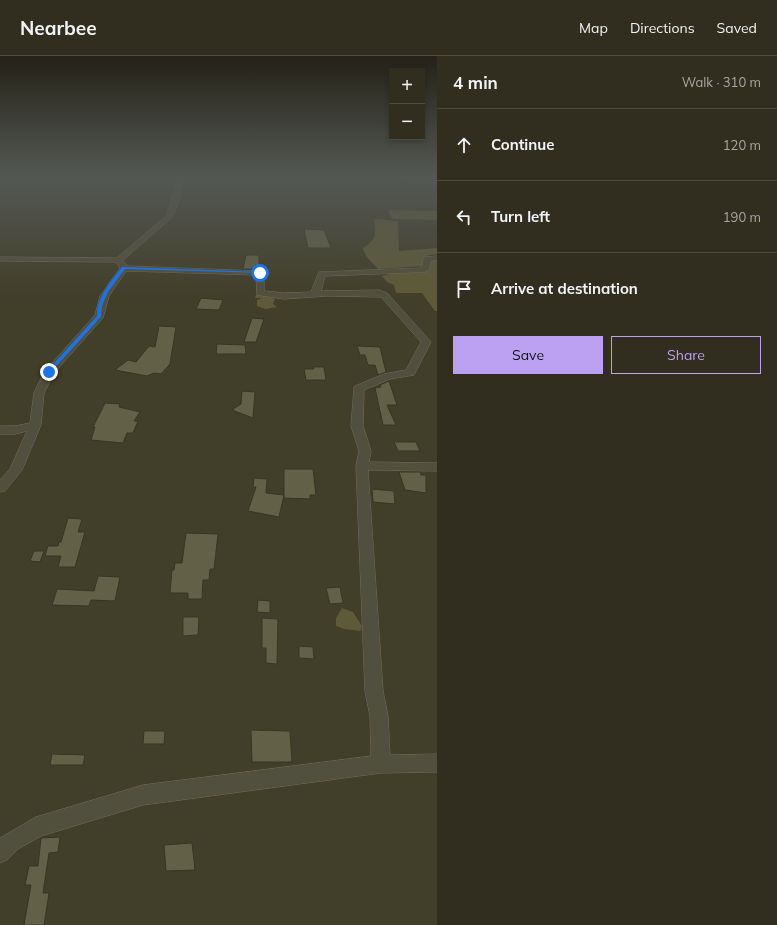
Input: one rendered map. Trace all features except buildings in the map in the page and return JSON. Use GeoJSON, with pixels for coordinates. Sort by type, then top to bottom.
{"type":"FeatureCollection","features":[{"type":"Feature","properties":{"kind":"street"},"geometry":{"type":"LineString","coordinates":[[0,488],[16,470],[35,425],[39,393],[49,372],[100,316],[99,306],[121,264],[168,218]]}},
{"type":"Feature","properties":{"kind":"street"},"geometry":{"type":"LineString","coordinates":[[315,295],[322,274],[425,270],[427,259],[437,258]]}},
{"type":"Feature","properties":{"kind":"street"},"geometry":{"type":"LineString","coordinates":[[0,259],[121,264],[260,273],[260,293],[284,296],[327,293],[379,293],[384,295],[426,342],[410,373],[388,376],[359,388],[357,426],[365,451],[362,466],[374,692],[379,716],[381,764]]}},
{"type":"Feature","properties":{"kind":"street"},"geometry":{"type":"LineString","coordinates":[[0,430],[15,430],[35,425]]}},
{"type":"Feature","properties":{"kind":"street"},"geometry":{"type":"LineString","coordinates":[[362,466],[437,467]]}},
{"type":"Feature","properties":{"kind":"street"},"geometry":{"type":"LineString","coordinates":[[0,853],[10,842],[36,827],[143,795],[381,764],[437,764]]}},
{"type":"Feature","properties":{"kind":"shaded area"},"geometry":{"type":"Polygon","coordinates":[[[391,218],[437,218],[437,220],[392,219],[391,218]]]}},
{"type":"Feature","properties":{"kind":"shaded area"},"geometry":{"type":"Polygon","coordinates":[[[374,219],[398,221],[399,251],[437,248],[437,254],[425,256],[423,266],[378,269],[366,256],[363,248],[373,239],[375,233],[374,219]]]}},
{"type":"Feature","properties":{"kind":"shaded area"},"geometry":{"type":"Polygon","coordinates":[[[437,257],[437,311],[435,311],[422,293],[396,293],[394,285],[387,282],[382,276],[401,271],[428,269],[432,258],[437,257]]]}},
{"type":"Feature","properties":{"kind":"shaded area"},"geometry":{"type":"Polygon","coordinates":[[[256,295],[265,295],[275,299],[273,304],[277,307],[266,309],[257,306],[257,300],[262,298],[255,298],[256,295]]]}},
{"type":"Feature","properties":{"kind":"shaded area"},"geometry":{"type":"Polygon","coordinates":[[[342,608],[353,612],[362,626],[361,631],[344,629],[336,626],[336,618],[342,608]]]}},
{"type":"Feature","properties":{"kind":"route"},"geometry":{"type":"LineString","coordinates":[[49,372],[100,316],[99,306],[106,292],[124,268],[260,273]]}}]}
